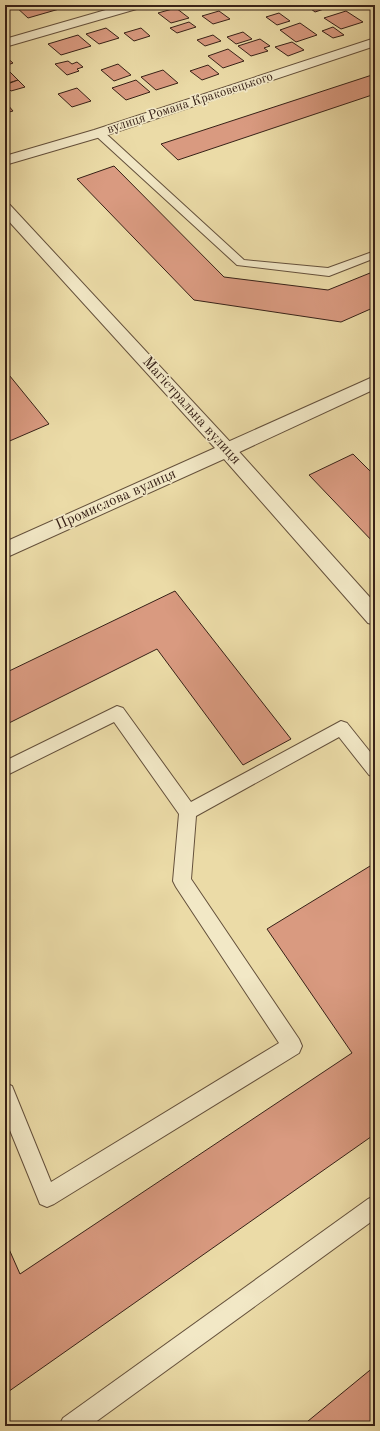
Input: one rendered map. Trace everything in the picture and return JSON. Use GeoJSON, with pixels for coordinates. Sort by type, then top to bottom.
{"type":"FeatureCollection","features":[{"type":"Feature","properties":{"kind":"street"},"geometry":{"type":"LineString","coordinates":[[5,43],[136,5]]}},
{"type":"Feature","properties":{"kind":"street","name":"вулиця Романа Краковецького"},"geometry":{"type":"LineString","coordinates":[[5,161],[99,133],[375,42]]}},
{"type":"Feature","properties":{"kind":"street","name":"Магістральна вулиця"},"geometry":{"type":"LineString","coordinates":[[5,208],[227,450],[375,617]]}},
{"type":"Feature","properties":{"kind":"street","name":"Промислова вулиця"},"geometry":{"type":"LineString","coordinates":[[5,550],[375,382]]}},
{"type":"Feature","properties":{"kind":"lane"},"geometry":{"type":"LineString","coordinates":[[99,133],[241,263],[329,272],[375,254]]}},
{"type":"Feature","properties":{"kind":"lane"},"geometry":{"type":"LineString","coordinates":[[5,769],[117,713],[188,812],[182,881],[292,1046],[47,1197],[5,1093]]}},
{"type":"Feature","properties":{"kind":"lane"},"geometry":{"type":"LineString","coordinates":[[188,812],[342,728],[375,770]]}},
{"type":"Feature","properties":{"kind":"lane"},"geometry":{"type":"LineString","coordinates":[[71,1426],[375,1206]]}},
{"type":"Feature","properties":{"kind":"building"},"geometry":{"type":"Polygon","coordinates":[[[73,5],[28,18],[15,6],[73,5]]]}},
{"type":"Feature","properties":{"kind":"building"},"geometry":{"type":"Polygon","coordinates":[[[306,5],[328,5],[330,7],[315,12],[306,5]]]}},
{"type":"Feature","properties":{"kind":"building"},"geometry":{"type":"Polygon","coordinates":[[[176,8],[189,18],[171,23],[158,13],[176,8]]]}},
{"type":"Feature","properties":{"kind":"building"},"geometry":{"type":"Polygon","coordinates":[[[219,11],[230,19],[213,24],[202,16],[219,11]]]}},
{"type":"Feature","properties":{"kind":"building"},"geometry":{"type":"Polygon","coordinates":[[[346,11],[363,22],[341,29],[324,18],[346,11]]]}},
{"type":"Feature","properties":{"kind":"building"},"geometry":{"type":"Polygon","coordinates":[[[279,13],[290,21],[277,25],[266,17],[279,13]]]}},
{"type":"Feature","properties":{"kind":"building"},"geometry":{"type":"Polygon","coordinates":[[[189,22],[196,27],[177,33],[170,28],[189,22]]]}},
{"type":"Feature","properties":{"kind":"building"},"geometry":{"type":"Polygon","coordinates":[[[300,23],[317,35],[296,42],[280,30],[300,23]]]}},
{"type":"Feature","properties":{"kind":"building"},"geometry":{"type":"Polygon","coordinates":[[[333,27],[344,35],[333,38],[322,31],[333,27]]]}},
{"type":"Feature","properties":{"kind":"building"},"geometry":{"type":"Polygon","coordinates":[[[106,28],[119,38],[99,44],[86,34],[106,28]]]}},
{"type":"Feature","properties":{"kind":"building"},"geometry":{"type":"Polygon","coordinates":[[[141,28],[150,36],[134,41],[124,33],[141,28]]]}},
{"type":"Feature","properties":{"kind":"building"},"geometry":{"type":"Polygon","coordinates":[[[243,32],[252,39],[236,44],[227,37],[243,32]]]}},
{"type":"Feature","properties":{"kind":"building"},"geometry":{"type":"Polygon","coordinates":[[[78,35],[91,46],[61,55],[48,44],[78,35]]]}},
{"type":"Feature","properties":{"kind":"building"},"geometry":{"type":"Polygon","coordinates":[[[213,35],[221,41],[205,46],[197,40],[213,35]]]}},
{"type":"Feature","properties":{"kind":"building"},"geometry":{"type":"Polygon","coordinates":[[[260,39],[270,46],[264,48],[268,51],[251,56],[238,46],[260,39]]]}},
{"type":"Feature","properties":{"kind":"building"},"geometry":{"type":"Polygon","coordinates":[[[292,42],[304,50],[288,56],[275,47],[292,42]]]}},
{"type":"Feature","properties":{"kind":"building"},"geometry":{"type":"Polygon","coordinates":[[[228,49],[244,61],[223,68],[208,56],[228,49]]]}},
{"type":"Feature","properties":{"kind":"building"},"geometry":{"type":"Polygon","coordinates":[[[5,56],[13,63],[5,66],[5,56]]]}},
{"type":"Feature","properties":{"kind":"building"},"geometry":{"type":"Polygon","coordinates":[[[68,61],[72,64],[77,62],[83,67],[77,69],[79,71],[67,75],[55,64],[68,61]]]}},
{"type":"Feature","properties":{"kind":"building"},"geometry":{"type":"Polygon","coordinates":[[[118,64],[131,75],[114,81],[101,70],[118,64]]]}},
{"type":"Feature","properties":{"kind":"building"},"geometry":{"type":"Polygon","coordinates":[[[208,65],[219,74],[202,80],[190,71],[208,65]]]}},
{"type":"Feature","properties":{"kind":"building"},"geometry":{"type":"Polygon","coordinates":[[[163,70],[178,83],[156,90],[141,77],[163,70]]]}},
{"type":"Feature","properties":{"kind":"building"},"geometry":{"type":"Polygon","coordinates":[[[10,72],[18,80],[5,84],[5,73],[10,72]]]}},
{"type":"Feature","properties":{"kind":"building"},"geometry":{"type":"Polygon","coordinates":[[[375,74],[375,94],[178,160],[161,144],[375,74]]]}},
{"type":"Feature","properties":{"kind":"building"},"geometry":{"type":"Polygon","coordinates":[[[18,80],[25,87],[11,91],[5,85],[18,80]]]}},
{"type":"Feature","properties":{"kind":"building"},"geometry":{"type":"Polygon","coordinates":[[[136,80],[150,92],[126,100],[112,88],[136,80]]]}},
{"type":"Feature","properties":{"kind":"building"},"geometry":{"type":"Polygon","coordinates":[[[77,88],[91,101],[72,107],[58,94],[77,88]]]}},
{"type":"Feature","properties":{"kind":"building"},"geometry":{"type":"Polygon","coordinates":[[[5,104],[7,104],[13,111],[5,113],[5,104]]]}},
{"type":"Feature","properties":{"kind":"building"},"geometry":{"type":"Polygon","coordinates":[[[114,166],[224,277],[328,290],[375,271],[375,307],[341,322],[194,300],[77,179],[114,166]]]}},
{"type":"Feature","properties":{"kind":"building"},"geometry":{"type":"Polygon","coordinates":[[[5,370],[49,424],[5,443],[5,370]]]}},
{"type":"Feature","properties":{"kind":"building"},"geometry":{"type":"Polygon","coordinates":[[[353,454],[375,476],[375,544],[309,475],[353,454]]]}},
{"type":"Feature","properties":{"kind":"building"},"geometry":{"type":"Polygon","coordinates":[[[175,591],[291,739],[243,765],[157,649],[5,725],[5,673],[175,591]]]}},
{"type":"Feature","properties":{"kind":"building"},"geometry":{"type":"Polygon","coordinates":[[[375,863],[375,1134],[5,1394],[5,1240],[20,1274],[352,1053],[267,929],[375,863]]]}},
{"type":"Feature","properties":{"kind":"building"},"geometry":{"type":"Polygon","coordinates":[[[375,1366],[375,1426],[302,1426],[375,1366]]]}}]}
